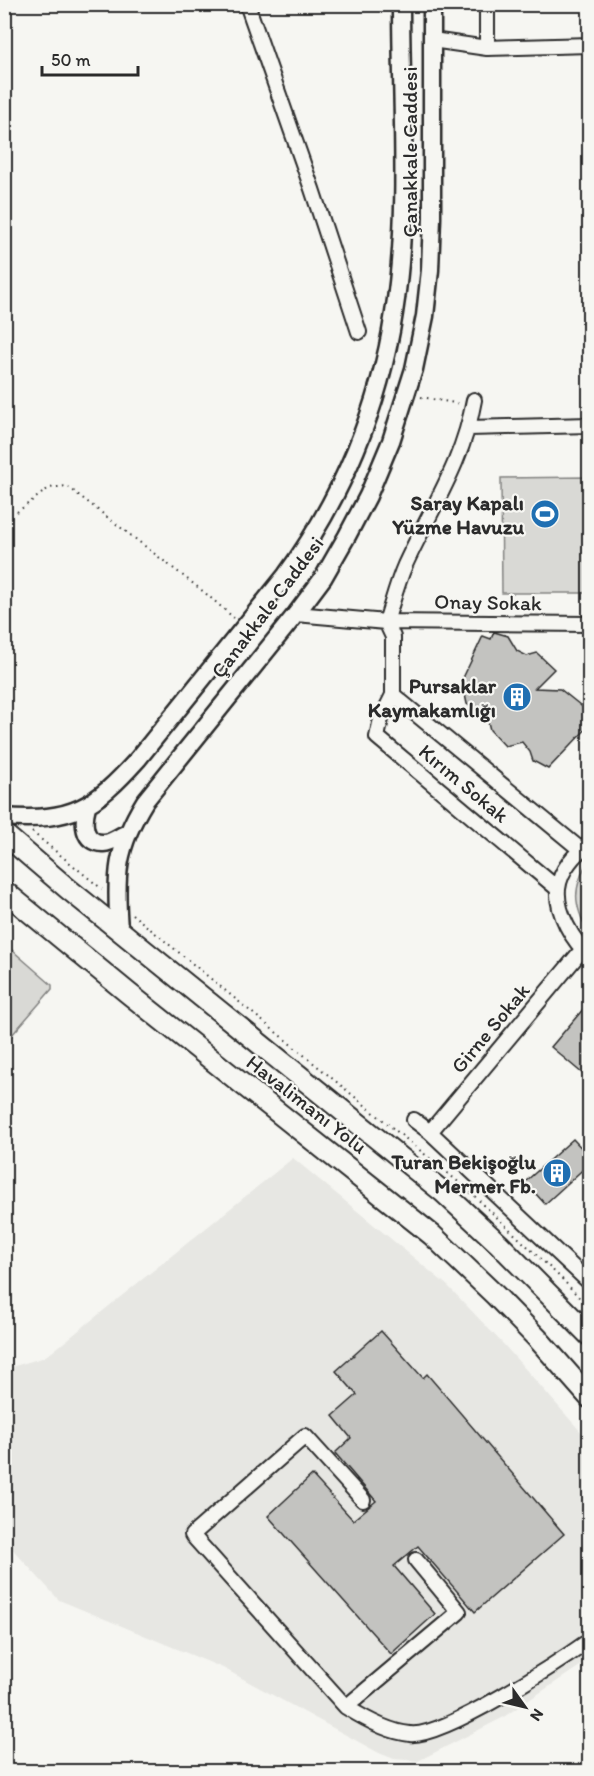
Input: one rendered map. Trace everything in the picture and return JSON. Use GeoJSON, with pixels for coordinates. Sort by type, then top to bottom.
{"type":"FeatureCollection","features":[{"type":"Feature","properties":{"kind":"highway","name":"Havalimanı Yolu"},"geometry":{"type":"LineString","coordinates":[[8,823],[67,888],[443,1192],[590,1336]]}},
{"type":"Feature","properties":{"kind":"highway","name":"Havalimanı Yolu"},"geometry":{"type":"LineString","coordinates":[[4,891],[128,993],[432,1235],[516,1317],[590,1398]]}},
{"type":"Feature","properties":{"kind":"main road","name":"Çanakkale Caddesi"},"geometry":{"type":"LineString","coordinates":[[8,823],[61,816],[87,806],[116,783],[138,759],[286,575],[320,524],[356,449],[383,365],[398,286],[402,206],[401,4]]}},
{"type":"Feature","properties":{"kind":"main road","name":"Çanakkale Caddesi"},"geometry":{"type":"LineString","coordinates":[[119,929],[116,880],[118,862],[127,833],[145,801],[323,578],[347,536],[380,468],[406,395],[423,324],[430,270],[432,4]]}},
{"type":"Feature","properties":{"kind":"main road"},"geometry":{"type":"LineString","coordinates":[[87,806],[84,818],[85,831],[89,838],[95,842],[106,843],[127,833]]}},
{"type":"Feature","properties":{"kind":"street"},"geometry":{"type":"LineString","coordinates":[[246,4],[312,189],[359,332]]}},
{"type":"Feature","properties":{"kind":"street"},"geometry":{"type":"LineString","coordinates":[[487,4],[487,48]]}},
{"type":"Feature","properties":{"kind":"street"},"geometry":{"type":"LineString","coordinates":[[432,40],[487,48],[590,45]]}},
{"type":"Feature","properties":{"kind":"street"},"geometry":{"type":"LineString","coordinates":[[473,403],[469,428],[451,475],[404,567],[386,622],[393,637],[393,695],[585,846],[573,855],[558,889],[562,912],[570,933],[586,953]]}},
{"type":"Feature","properties":{"kind":"street"},"geometry":{"type":"LineString","coordinates":[[469,428],[590,425]]}},
{"type":"Feature","properties":{"kind":"street","name":"Onay Sokak"},"geometry":{"type":"LineString","coordinates":[[296,614],[386,622],[590,624]]}},
{"type":"Feature","properties":{"kind":"street","name":"Kırım Sokak"},"geometry":{"type":"LineString","coordinates":[[393,695],[381,718],[377,737],[558,889]]}},
{"type":"Feature","properties":{"kind":"street","name":"Girne Sokak"},"geometry":{"type":"LineString","coordinates":[[430,1132],[586,953]]}},
{"type":"Feature","properties":{"kind":"street"},"geometry":{"type":"LineString","coordinates":[[414,1120],[430,1132],[590,1283]]}},
{"type":"Feature","properties":{"kind":"street"},"geometry":{"type":"LineString","coordinates":[[363,1500],[305,1436],[192,1535],[346,1707],[359,1716],[394,1731],[411,1735],[423,1733],[526,1683],[590,1640]]}},
{"type":"Feature","properties":{"kind":"street"},"geometry":{"type":"LineString","coordinates":[[346,1707],[459,1612],[416,1560]]}},
{"type":"Feature","properties":{"kind":"path"},"geometry":{"type":"LineString","coordinates":[[406,395],[473,403]]}},
{"type":"Feature","properties":{"kind":"path"},"geometry":{"type":"LineString","coordinates":[[17,512],[49,488],[67,486],[234,618]]}},
{"type":"Feature","properties":{"kind":"path"},"geometry":{"type":"LineString","coordinates":[[8,823],[117,901],[467,1189],[563,1280],[590,1309]]}},
{"type":"Feature","properties":{"kind":"shaded area","name":"Saray Kapalı Yüzme Havuzu"},"geometry":{"type":"Polygon","coordinates":[[[589,477],[589,593],[502,593],[501,478],[589,477]]]}},
{"type":"Feature","properties":{"kind":"shaded area"},"geometry":{"type":"Polygon","coordinates":[[[589,859],[589,934],[577,905],[577,888],[589,859]]]}},
{"type":"Feature","properties":{"kind":"shaded area"},"geometry":{"type":"Polygon","coordinates":[[[5,944],[52,985],[52,989],[5,1043],[5,944]]]}},
{"type":"Feature","properties":{"kind":"shaded area"},"geometry":{"type":"Polygon","coordinates":[[[293,1158],[448,1286],[589,1441],[589,1660],[502,1718],[418,1761],[394,1759],[379,1753],[223,1668],[59,1600],[5,1541],[4,1369],[42,1358],[52,1352],[293,1158]]]}},
{"type":"Feature","properties":{"kind":"building","name":"Pursaklar Kaymakamlığı"},"geometry":{"type":"Polygon","coordinates":[[[494,632],[508,636],[517,651],[527,656],[537,653],[554,669],[535,688],[560,689],[590,713],[590,725],[548,769],[533,761],[530,752],[522,742],[505,746],[490,730],[487,718],[467,704],[462,680],[483,636],[491,639],[494,632]]]}},
{"type":"Feature","properties":{"kind":"building"},"geometry":{"type":"Polygon","coordinates":[[[590,1001],[590,1080],[551,1047],[590,1001]]]}},
{"type":"Feature","properties":{"kind":"building","name":"Turan Bekişoğlu Mermer Fb."},"geometry":{"type":"Polygon","coordinates":[[[573,1139],[590,1157],[590,1163],[545,1204],[525,1182],[573,1139]]]}},
{"type":"Feature","properties":{"kind":"building"},"geometry":{"type":"Polygon","coordinates":[[[381,1331],[423,1378],[427,1374],[564,1534],[475,1612],[418,1546],[394,1566],[435,1614],[391,1654],[268,1516],[312,1475],[353,1520],[376,1501],[335,1453],[351,1438],[333,1416],[357,1395],[336,1371],[381,1331]]]}},
{"type":"Feature","properties":{"kind":"place","name":"Saray Kapalı Yüzme Havuzu"},"geometry":{"type":"Point","coordinates":[545,514]}},
{"type":"Feature","properties":{"kind":"place","name":"Pursaklar Kaymakamlığı"},"geometry":{"type":"Point","coordinates":[517,697]}},
{"type":"Feature","properties":{"kind":"place","name":"Turan Bekişoğlu Mermer Fb."},"geometry":{"type":"Point","coordinates":[557,1173]}}]}
